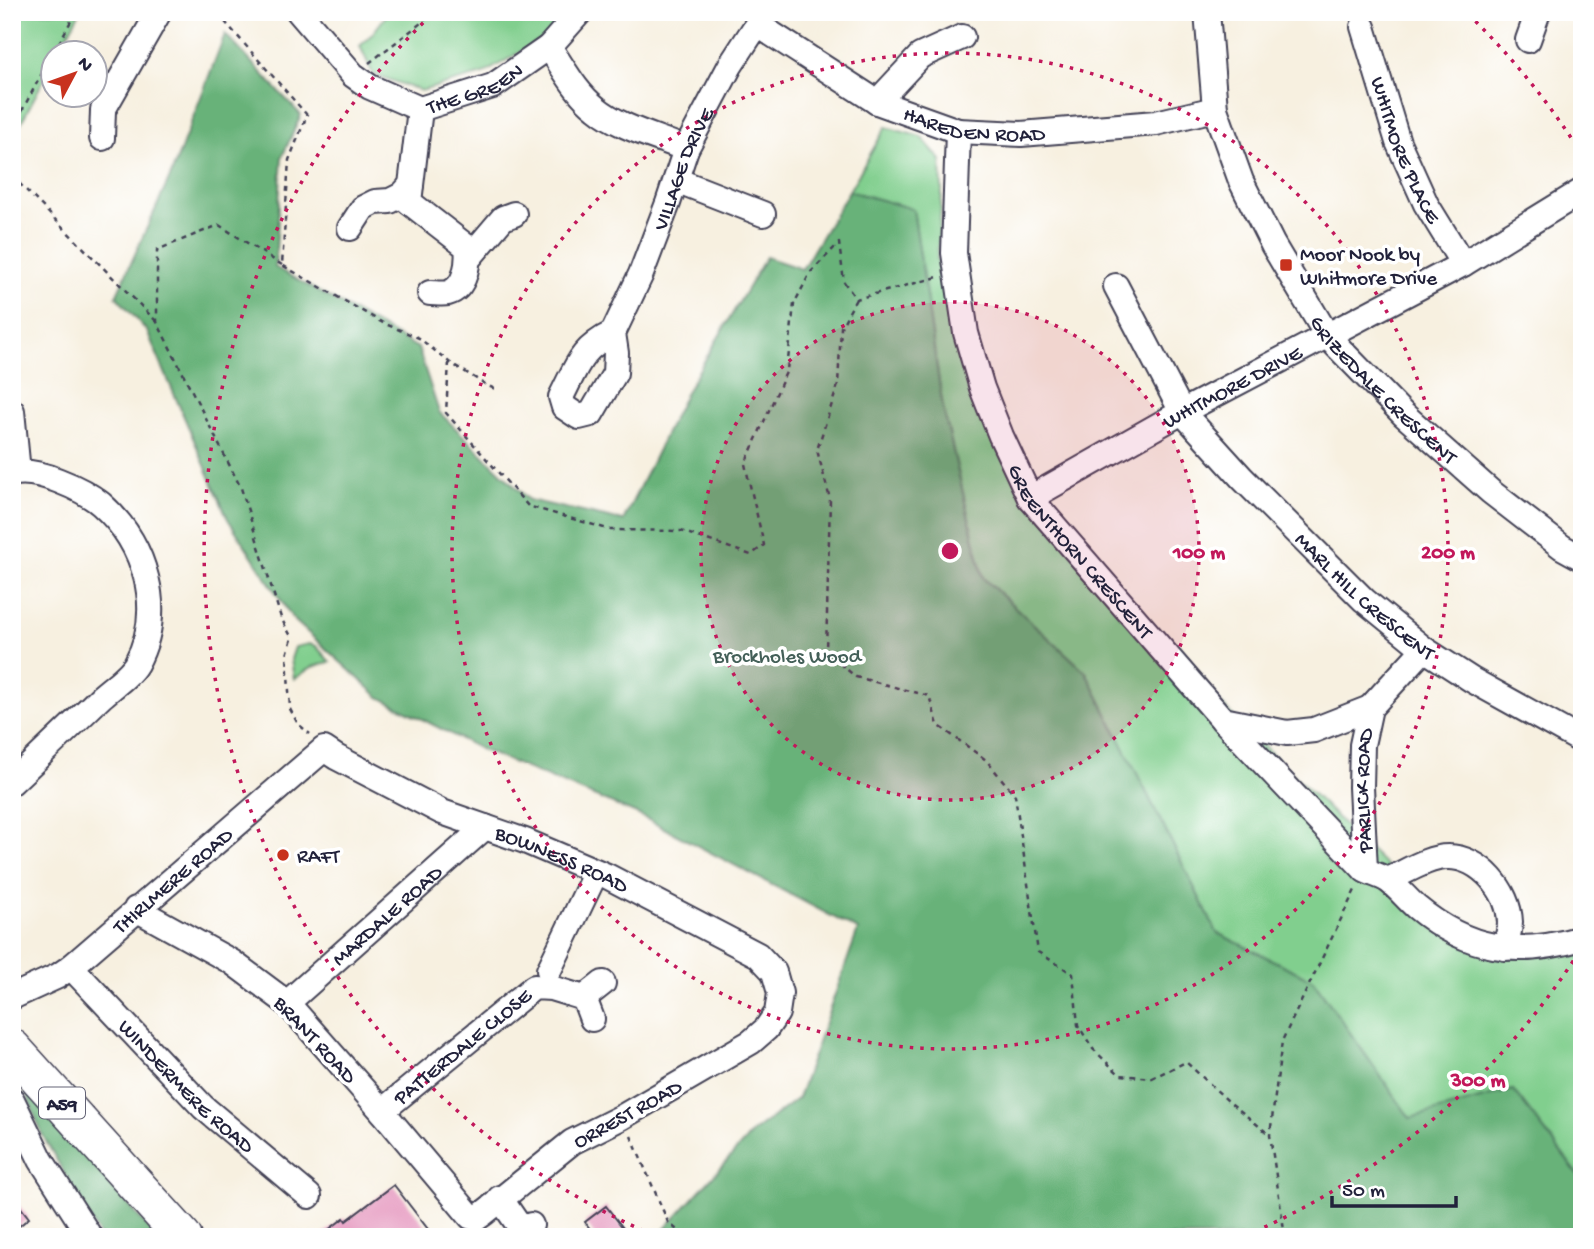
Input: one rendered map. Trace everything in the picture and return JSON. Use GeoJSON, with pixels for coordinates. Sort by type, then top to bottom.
{"type":"FeatureCollection","features":[{"type":"Feature","properties":{"kind":"highway","name":"A59"},"geometry":{"type":"LineString","coordinates":[[12,1048],[183,1237]]}},
{"type":"Feature","properties":{"kind":"street"},"geometry":{"type":"LineString","coordinates":[[102,138],[103,110],[159,12]]}},
{"type":"Feature","properties":{"kind":"street","name":"THE GREEN"},"geometry":{"type":"LineString","coordinates":[[304,14],[354,75],[370,87],[420,109],[493,86],[549,47],[580,12]]}},
{"type":"Feature","properties":{"kind":"street","name":"GRIZEDALE CRESCENT"},"geometry":{"type":"LineString","coordinates":[[1207,12],[1215,109],[1246,192],[1273,245],[1328,337],[1404,414],[1491,492],[1562,547],[1582,558]]}},
{"type":"Feature","properties":{"kind":"street"},"geometry":{"type":"LineString","coordinates":[[1528,40],[1538,12]]}},
{"type":"Feature","properties":{"kind":"street","name":"HAREDEN ROAD"},"geometry":{"type":"LineString","coordinates":[[761,19],[877,102],[958,131],[1021,134],[1143,124],[1215,109]]}},
{"type":"Feature","properties":{"kind":"street","name":"VILLAGE DRIVE"},"geometry":{"type":"LineString","coordinates":[[613,333],[641,274],[686,149],[730,66],[761,19]]}},
{"type":"Feature","properties":{"kind":"street","name":"WHITMORE PLACE"},"geometry":{"type":"LineString","coordinates":[[1363,27],[1398,142],[1426,204],[1463,264]]}},
{"type":"Feature","properties":{"kind":"street"},"geometry":{"type":"LineString","coordinates":[[877,102],[920,56],[962,37]]}},
{"type":"Feature","properties":{"kind":"street"},"geometry":{"type":"LineString","coordinates":[[549,47],[580,92],[594,107],[610,118],[686,149]]}},
{"type":"Feature","properties":{"kind":"street"},"geometry":{"type":"LineString","coordinates":[[420,109],[409,202],[467,247],[469,258],[465,276],[450,293],[430,293]]}},
{"type":"Feature","properties":{"kind":"street","name":"GREENTHORN CRESCENT"},"geometry":{"type":"LineString","coordinates":[[958,131],[954,253],[966,333],[982,388],[1030,498],[1223,720],[1365,870],[1388,880],[1417,908],[1471,942],[1505,948],[1557,945],[1582,938]]}},
{"type":"Feature","properties":{"kind":"street"},"geometry":{"type":"LineString","coordinates":[[676,180],[763,214]]}},
{"type":"Feature","properties":{"kind":"street"},"geometry":{"type":"LineString","coordinates":[[349,228],[363,208],[374,202],[390,201],[402,195],[411,185]]}},
{"type":"Feature","properties":{"kind":"street","name":"WHITMORE DRIVE"},"geometry":{"type":"LineString","coordinates":[[1030,498],[1182,412],[1463,264],[1582,191]]}},
{"type":"Feature","properties":{"kind":"street"},"geometry":{"type":"LineString","coordinates":[[469,258],[503,218],[514,214]]}},
{"type":"Feature","properties":{"kind":"street","name":"MARL HILL CRESCENT"},"geometry":{"type":"LineString","coordinates":[[1116,286],[1182,412],[1242,478],[1364,600],[1424,649],[1472,680],[1582,741]]}},
{"type":"Feature","properties":{"kind":"street"},"geometry":{"type":"LineString","coordinates":[[12,411],[15,473],[45,476],[68,485],[91,496],[114,516],[135,545],[148,577],[149,603],[147,632],[135,665],[12,782]]}},
{"type":"Feature","properties":{"kind":"street","name":"PARLICK ROAD"},"geometry":{"type":"LineString","coordinates":[[1223,720],[1287,733],[1314,730],[1370,708],[1424,649]]}},
{"type":"Feature","properties":{"kind":"street","name":"PARLICK ROAD"},"geometry":{"type":"LineString","coordinates":[[1365,870],[1362,759],[1370,708]]}},
{"type":"Feature","properties":{"kind":"street","name":"BOWNESS ROAD"},"geometry":{"type":"LineString","coordinates":[[324,749],[442,812],[525,841],[597,872],[758,955],[774,972],[779,993]]}},
{"type":"Feature","properties":{"kind":"street","name":"THIRLMERE ROAD"},"geometry":{"type":"LineString","coordinates":[[12,997],[71,967],[324,749]]}},
{"type":"Feature","properties":{"kind":"street","name":"MARDALE ROAD"},"geometry":{"type":"LineString","coordinates":[[287,1003],[485,827]]}},
{"type":"Feature","properties":{"kind":"street"},"geometry":{"type":"LineString","coordinates":[[1388,880],[1433,859],[1448,857],[1467,860],[1484,872],[1499,888],[1507,906],[1510,923],[1505,948]]}},
{"type":"Feature","properties":{"kind":"street"},"geometry":{"type":"LineString","coordinates":[[549,970],[597,872]]}},
{"type":"Feature","properties":{"kind":"street","name":"BRANT ROAD"},"geometry":{"type":"LineString","coordinates":[[136,909],[222,956],[287,1003],[382,1111],[462,1210]]}},
{"type":"Feature","properties":{"kind":"street","name":"WINDERMERE ROAD"},"geometry":{"type":"LineString","coordinates":[[71,967],[203,1107],[309,1196]]}},
{"type":"Feature","properties":{"kind":"street","name":"PATTERDALE CLOSE"},"geometry":{"type":"LineString","coordinates":[[382,1111],[534,987],[551,988],[587,1009],[603,982]]}},
{"type":"Feature","properties":{"kind":"street","name":"ORREST ROAD"},"geometry":{"type":"LineString","coordinates":[[462,1210],[477,1218],[572,1142],[751,1042],[766,1029],[776,1013],[779,993]]}},
{"type":"Feature","properties":{"kind":"street"},"geometry":{"type":"LineString","coordinates":[[12,1100],[41,1160],[90,1237]]}},
{"type":"Feature","properties":{"kind":"street"},"geometry":{"type":"LineString","coordinates":[[500,1198],[522,1230]]}},
{"type":"Feature","properties":{"kind":"path"},"geometry":{"type":"LineString","coordinates":[[62,38],[76,12]]}},
{"type":"Feature","properties":{"kind":"path"},"geometry":{"type":"LineString","coordinates":[[354,75],[421,23],[431,12]]}},
{"type":"Feature","properties":{"kind":"path"},"geometry":{"type":"LineString","coordinates":[[12,129],[38,81]]}},
{"type":"Feature","properties":{"kind":"path"},"geometry":{"type":"LineString","coordinates":[[12,176],[157,322],[241,488],[282,618],[292,638],[287,655],[290,709],[298,724],[324,749]]}},
{"type":"Feature","properties":{"kind":"path"},"geometry":{"type":"LineString","coordinates":[[157,322],[157,250],[219,225],[282,265]]}},
{"type":"Feature","properties":{"kind":"path"},"geometry":{"type":"LineString","coordinates":[[449,362],[446,413],[528,506],[611,530],[681,531],[751,555],[764,544],[745,464],[787,370],[794,304],[810,273],[839,243],[844,282],[856,299]]}},
{"type":"Feature","properties":{"kind":"path"},"geometry":{"type":"LineString","coordinates":[[956,272],[856,299],[841,327],[838,385],[817,450],[830,499],[825,652],[856,677],[929,696],[938,725],[986,760],[1015,795],[1038,952],[1073,974],[1078,1026],[1093,1049],[1120,1075],[1152,1078],[1186,1062],[1270,1135]]}},
{"type":"Feature","properties":{"kind":"path"},"geometry":{"type":"LineString","coordinates":[[1285,1237],[1270,1135],[1282,1041],[1365,870]]}},
{"type":"Feature","properties":{"kind":"path"},"geometry":{"type":"LineString","coordinates":[[622,1116],[668,1222],[685,1237]]}},
{"type":"Feature","properties":{"kind":"green space"},"geometry":{"type":"Polygon","coordinates":[[[12,12],[80,12],[66,38],[38,38],[38,91],[12,140],[12,12]]]}},
{"type":"Feature","properties":{"kind":"green space"},"geometry":{"type":"Polygon","coordinates":[[[389,12],[569,12],[545,37],[483,74],[421,91],[373,74],[360,46],[389,12]]]}},
{"type":"Feature","properties":{"kind":"green space","name":"Brockholes Wood"},"geometry":{"type":"Polygon","coordinates":[[[225,34],[301,115],[282,157],[275,267],[418,348],[439,412],[529,500],[623,521],[686,392],[766,257],[802,269],[849,191],[913,209],[943,408],[983,578],[1086,672],[1217,933],[1313,980],[1410,1118],[1513,1090],[1582,1180],[1582,1237],[662,1237],[660,1234],[753,1132],[798,1098],[858,930],[639,815],[480,749],[379,697],[293,619],[228,519],[147,331],[116,296],[171,175],[225,34]]]}},
{"type":"Feature","properties":{"kind":"green space"},"geometry":{"type":"Polygon","coordinates":[[[886,127],[921,137],[941,160],[942,192],[937,259],[973,387],[1094,580],[1447,925],[1500,958],[1582,940],[1582,1179],[1513,1090],[1410,1119],[1313,980],[1217,933],[1086,672],[983,578],[943,408],[913,209],[849,191],[886,127]]]}},
{"type":"Feature","properties":{"kind":"green space"},"geometry":{"type":"Polygon","coordinates":[[[309,644],[316,646],[330,662],[312,667],[294,679],[291,659],[295,647],[309,644]]]}},
{"type":"Feature","properties":{"kind":"green space"},"geometry":{"type":"Polygon","coordinates":[[[20,1078],[156,1237],[100,1237],[42,1134],[20,1078]]]}},
{"type":"Feature","properties":{"kind":"building"},"geometry":{"type":"Polygon","coordinates":[[[394,1185],[434,1237],[319,1237],[344,1218],[346,1221],[394,1185]]]}},
{"type":"Feature","properties":{"kind":"building"},"geometry":{"type":"Polygon","coordinates":[[[12,1196],[29,1218],[12,1232],[12,1196]]]}},
{"type":"Feature","properties":{"kind":"building"},"geometry":{"type":"Polygon","coordinates":[[[606,1206],[630,1237],[596,1237],[585,1222],[606,1206]]]}},
{"type":"Feature","properties":{"kind":"place","name":"Moor Nook by Whitmore Drive"},"geometry":{"type":"Point","coordinates":[1286,265]}},
{"type":"Feature","properties":{"kind":"place","name":"RAFT"},"geometry":{"type":"Point","coordinates":[283,855]}}]}
